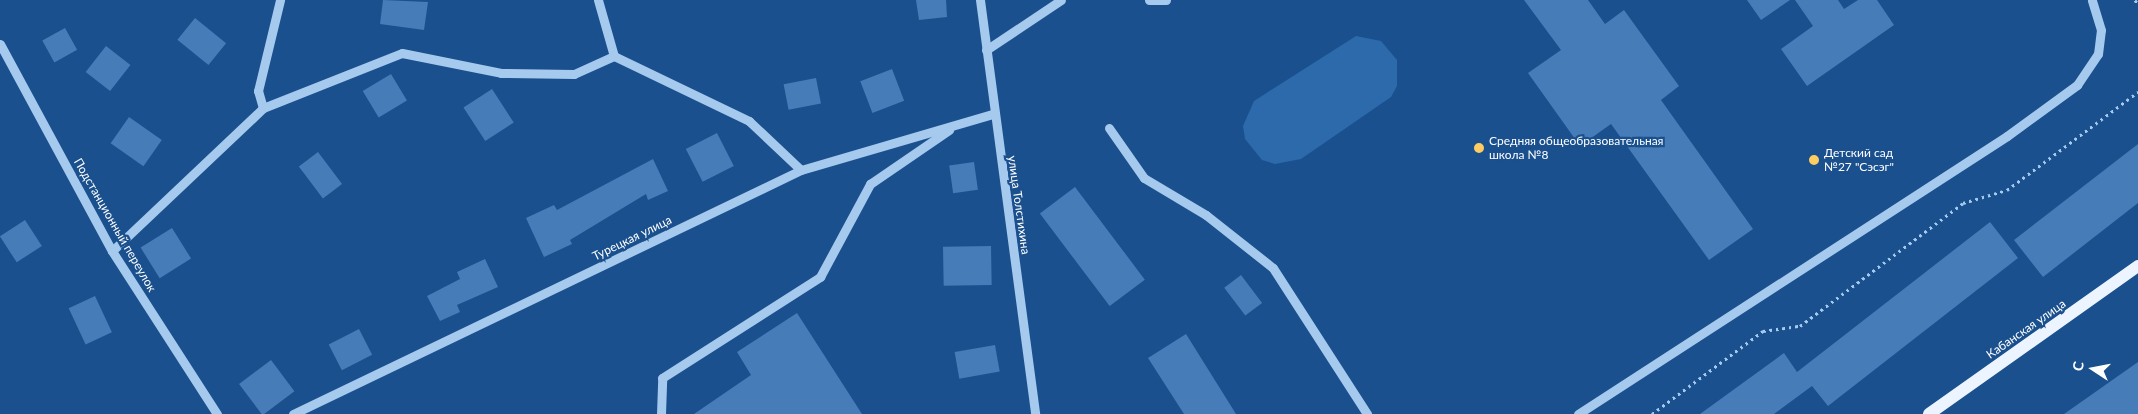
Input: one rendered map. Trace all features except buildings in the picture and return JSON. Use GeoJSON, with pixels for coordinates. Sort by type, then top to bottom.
{"type":"FeatureCollection","features":[{"type":"Feature","properties":{"kind":"main road","name":"Кабанская улица"},"geometry":{"type":"LineString","coordinates":[[1929,414],[2138,266]]}},
{"type":"Feature","properties":{"kind":"street"},"geometry":{"type":"LineString","coordinates":[[263,108],[258,91],[280,0]]}},
{"type":"Feature","properties":{"kind":"street"},"geometry":{"type":"LineString","coordinates":[[598,0],[614,56],[749,121],[801,170]]}},
{"type":"Feature","properties":{"kind":"street","name":"улица Толстихина"},"geometry":{"type":"LineString","coordinates":[[980,0],[993,114],[1036,414]]}},
{"type":"Feature","properties":{"kind":"street"},"geometry":{"type":"LineString","coordinates":[[986,50],[1061,0]]}},
{"type":"Feature","properties":{"kind":"street"},"geometry":{"type":"LineString","coordinates":[[1149,0],[1166,0]]}},
{"type":"Feature","properties":{"kind":"street"},"geometry":{"type":"LineString","coordinates":[[1578,414],[2007,136],[2077,85],[2098,54],[2101,30],[2092,0]]}},
{"type":"Feature","properties":{"kind":"street","name":"Подстанционный переулок"},"geometry":{"type":"LineString","coordinates":[[0,44],[112,250],[217,414]]}},
{"type":"Feature","properties":{"kind":"street"},"geometry":{"type":"LineString","coordinates":[[112,250],[263,108],[402,53],[501,73],[574,74],[614,56]]}},
{"type":"Feature","properties":{"kind":"street","name":"Турецкая улица"},"geometry":{"type":"LineString","coordinates":[[293,414],[801,170],[993,114]]}},
{"type":"Feature","properties":{"kind":"street"},"geometry":{"type":"LineString","coordinates":[[661,414],[662,378],[820,277],[870,184],[957,125]]}},
{"type":"Feature","properties":{"kind":"street"},"geometry":{"type":"LineString","coordinates":[[1109,128],[1144,178],[1206,215],[1273,268],[1367,414]]}},
{"type":"Feature","properties":{"kind":"path"},"geometry":{"type":"LineString","coordinates":[[2136,0],[2138,4]]}},
{"type":"Feature","properties":{"kind":"path"},"geometry":{"type":"LineString","coordinates":[[1652,414],[1763,331],[1800,326],[1964,203],[2007,190],[2138,92]]}},
{"type":"Feature","properties":{"kind":"shaded area"},"geometry":{"type":"Polygon","coordinates":[[[1356,36],[1381,41],[1397,60],[1397,86],[1391,97],[1301,159],[1275,164],[1262,160],[1245,139],[1243,126],[1254,101],[1356,36]]]}},
{"type":"Feature","properties":{"kind":"place","name":"Средняя общеобразовательная школа №8"},"geometry":{"type":"Point","coordinates":[1479,148]}},
{"type":"Feature","properties":{"kind":"place","name":"Детский сад №27 \"Сэсэг\""},"geometry":{"type":"Point","coordinates":[1814,160]}}]}
